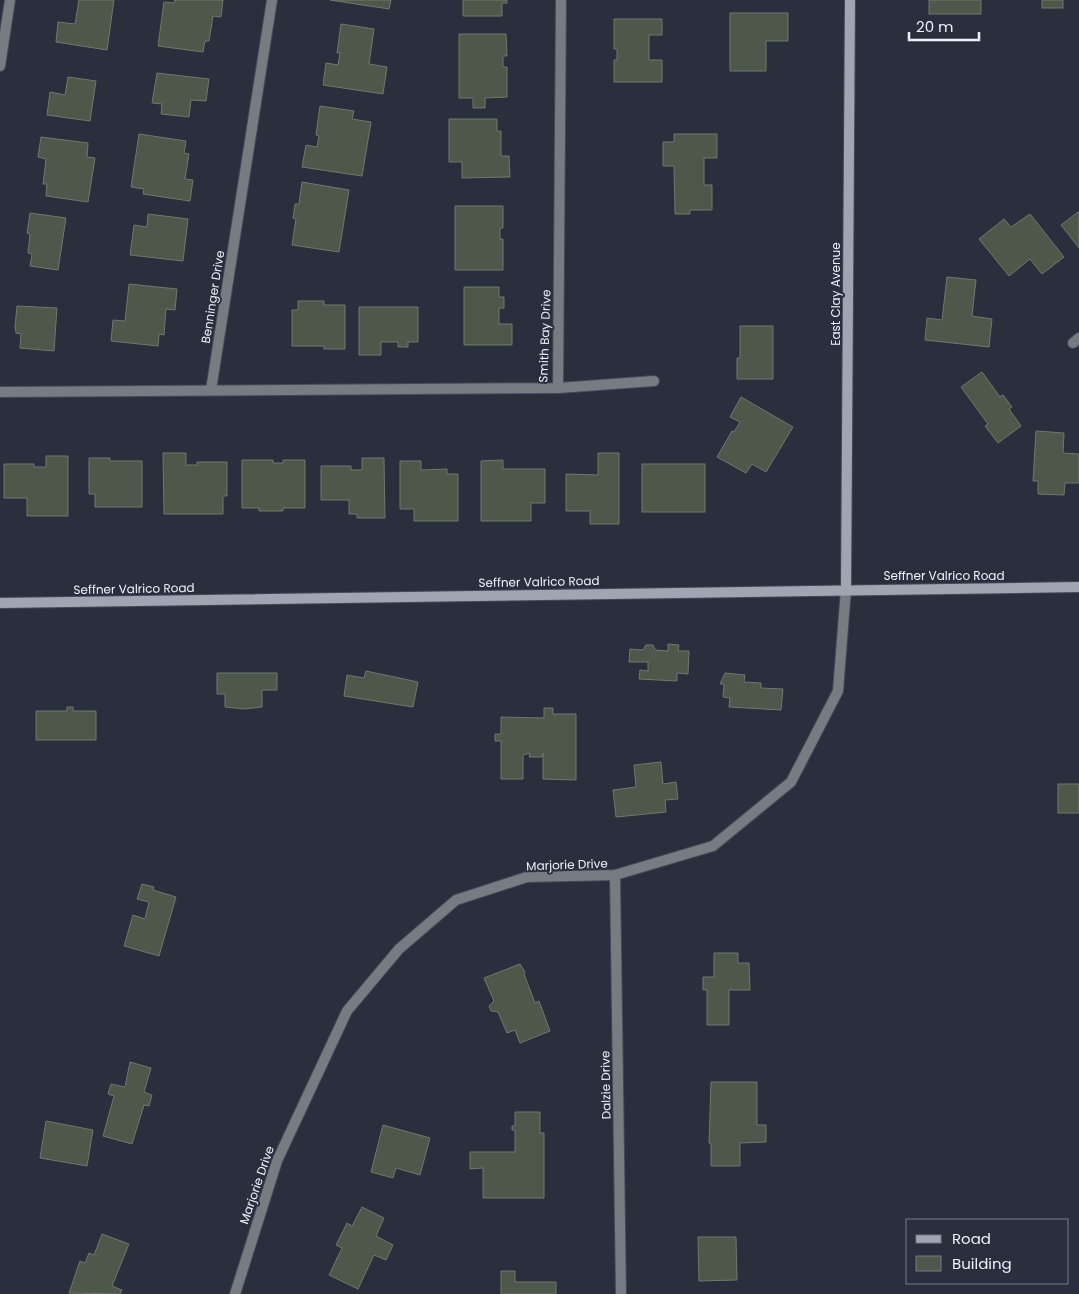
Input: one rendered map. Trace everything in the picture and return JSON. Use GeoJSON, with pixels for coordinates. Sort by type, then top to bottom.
{"type":"FeatureCollection","features":[{"type":"Feature","properties":{"kind":"street"},"geometry":{"type":"LineString","coordinates":[[0,66],[10,0]]}},
{"type":"Feature","properties":{"kind":"street","name":"Benninger Drive"},"geometry":{"type":"LineString","coordinates":[[211,390],[272,0]]}},
{"type":"Feature","properties":{"kind":"street","name":"Smith Bay Drive"},"geometry":{"type":"LineString","coordinates":[[211,390],[558,388],[561,0]]}},
{"type":"Feature","properties":{"kind":"street","name":"East Clay Avenue"},"geometry":{"type":"LineString","coordinates":[[846,589],[850,0]]}},
{"type":"Feature","properties":{"kind":"street"},"geometry":{"type":"LineString","coordinates":[[558,388],[654,381]]}},
{"type":"Feature","properties":{"kind":"street"},"geometry":{"type":"LineString","coordinates":[[0,392],[211,390]]}},
{"type":"Feature","properties":{"kind":"street","name":"Seffner Valrico Road"},"geometry":{"type":"LineString","coordinates":[[0,603],[1079,587]]}},
{"type":"Feature","properties":{"kind":"street","name":"Marjorie Drive"},"geometry":{"type":"LineString","coordinates":[[235,1294],[276,1161],[347,1011],[399,949],[456,900],[527,877],[615,875],[713,846],[791,782],[838,691],[846,589]]}},
{"type":"Feature","properties":{"kind":"street","name":"Dalzie Drive"},"geometry":{"type":"LineString","coordinates":[[615,875],[621,1294]]}},
{"type":"Feature","properties":{"kind":"building"},"geometry":{"type":"Polygon","coordinates":[[[79,0],[114,0],[107,50],[56,42],[58,22],[75,24],[79,0]]]}},
{"type":"Feature","properties":{"kind":"building"},"geometry":{"type":"Polygon","coordinates":[[[175,0],[223,0],[221,17],[213,16],[209,41],[205,41],[203,52],[158,46],[164,2],[174,3],[175,0]]]}},
{"type":"Feature","properties":{"kind":"building"},"geometry":{"type":"Polygon","coordinates":[[[330,0],[391,0],[389,9],[330,0]]]}},
{"type":"Feature","properties":{"kind":"building"},"geometry":{"type":"Polygon","coordinates":[[[463,0],[507,0],[507,3],[502,3],[502,16],[463,16],[463,0]]]}},
{"type":"Feature","properties":{"kind":"building"},"geometry":{"type":"Polygon","coordinates":[[[929,0],[981,0],[981,14],[929,14],[929,0]]]}},
{"type":"Feature","properties":{"kind":"building"},"geometry":{"type":"Polygon","coordinates":[[[1042,0],[1063,0],[1063,8],[1042,8],[1042,0]]]}},
{"type":"Feature","properties":{"kind":"building"},"geometry":{"type":"Polygon","coordinates":[[[730,13],[788,13],[788,41],[766,41],[766,71],[730,71],[730,13]]]}},
{"type":"Feature","properties":{"kind":"building"},"geometry":{"type":"Polygon","coordinates":[[[614,19],[662,19],[662,35],[649,35],[649,60],[662,60],[662,82],[614,82],[614,60],[617,60],[617,49],[614,49],[614,19]]]}},
{"type":"Feature","properties":{"kind":"building"},"geometry":{"type":"Polygon","coordinates":[[[341,24],[374,29],[369,64],[387,67],[383,94],[323,85],[326,63],[338,65],[340,53],[337,53],[341,24]]]}},
{"type":"Feature","properties":{"kind":"building"},"geometry":{"type":"Polygon","coordinates":[[[459,34],[506,34],[507,56],[503,56],[503,67],[507,67],[507,97],[485,98],[485,108],[473,108],[473,98],[459,98],[459,34]]]}},
{"type":"Feature","properties":{"kind":"building"},"geometry":{"type":"Polygon","coordinates":[[[157,73],[209,79],[206,101],[191,100],[189,117],[161,114],[162,104],[152,103],[157,73]]]}},
{"type":"Feature","properties":{"kind":"building"},"geometry":{"type":"Polygon","coordinates":[[[68,77],[96,81],[90,121],[47,115],[50,92],[65,95],[68,77]]]}},
{"type":"Feature","properties":{"kind":"building"},"geometry":{"type":"Polygon","coordinates":[[[320,106],[354,111],[352,119],[371,122],[362,176],[302,167],[306,145],[317,147],[319,136],[316,135],[320,106]]]}},
{"type":"Feature","properties":{"kind":"building"},"geometry":{"type":"Polygon","coordinates":[[[449,119],[497,119],[497,131],[501,131],[501,156],[509,156],[510,177],[462,178],[462,162],[449,162],[449,119]]]}},
{"type":"Feature","properties":{"kind":"building"},"geometry":{"type":"Polygon","coordinates":[[[139,134],[186,141],[184,153],[189,154],[185,179],[193,180],[190,201],[143,194],[144,189],[131,187],[139,134]]]}},
{"type":"Feature","properties":{"kind":"building"},"geometry":{"type":"Polygon","coordinates":[[[674,134],[717,134],[717,158],[704,158],[704,185],[712,185],[712,210],[690,210],[690,214],[675,214],[674,166],[663,166],[663,142],[674,142],[674,134]]]}},
{"type":"Feature","properties":{"kind":"building"},"geometry":{"type":"Polygon","coordinates":[[[41,137],[88,143],[87,157],[95,158],[88,202],[46,196],[47,184],[43,184],[46,159],[38,157],[41,137]]]}},
{"type":"Feature","properties":{"kind":"building"},"geometry":{"type":"Polygon","coordinates":[[[302,182],[349,190],[339,252],[292,245],[296,219],[293,218],[295,204],[299,204],[302,182]]]}},
{"type":"Feature","properties":{"kind":"building"},"geometry":{"type":"Polygon","coordinates":[[[455,206],[503,206],[503,228],[500,228],[500,239],[503,239],[503,270],[455,270],[455,206]]]}},
{"type":"Feature","properties":{"kind":"building"},"geometry":{"type":"Polygon","coordinates":[[[1079,212],[1079,248],[1061,225],[1079,212]]]}},
{"type":"Feature","properties":{"kind":"building"},"geometry":{"type":"Polygon","coordinates":[[[30,213],[66,218],[58,270],[30,266],[32,254],[28,253],[30,234],[27,233],[30,213]]]}},
{"type":"Feature","properties":{"kind":"building"},"geometry":{"type":"Polygon","coordinates":[[[148,214],[188,219],[183,261],[130,255],[134,225],[147,227],[148,214]]]}},
{"type":"Feature","properties":{"kind":"building"},"geometry":{"type":"Polygon","coordinates":[[[1030,214],[1064,257],[1042,274],[1030,259],[1009,276],[979,239],[1004,219],[1011,227],[1030,214]]]}},
{"type":"Feature","properties":{"kind":"building"},"geometry":{"type":"Polygon","coordinates":[[[947,277],[976,280],[972,316],[992,319],[989,347],[925,340],[927,318],[942,320],[947,277]]]}},
{"type":"Feature","properties":{"kind":"building"},"geometry":{"type":"Polygon","coordinates":[[[129,284],[177,289],[175,310],[166,309],[164,335],[159,334],[158,346],[111,341],[113,320],[125,321],[129,284]]]}},
{"type":"Feature","properties":{"kind":"building"},"geometry":{"type":"Polygon","coordinates":[[[464,287],[499,287],[499,297],[504,297],[504,308],[499,308],[499,324],[512,324],[512,345],[464,345],[464,287]]]}},
{"type":"Feature","properties":{"kind":"building"},"geometry":{"type":"Polygon","coordinates":[[[298,301],[324,301],[324,305],[345,305],[345,349],[324,349],[324,346],[292,346],[292,310],[298,310],[298,301]]]}},
{"type":"Feature","properties":{"kind":"building"},"geometry":{"type":"Polygon","coordinates":[[[17,306],[57,308],[54,351],[20,348],[21,334],[16,333],[15,327],[17,306]]]}},
{"type":"Feature","properties":{"kind":"building"},"geometry":{"type":"Polygon","coordinates":[[[359,307],[418,307],[418,342],[408,342],[408,347],[398,347],[398,342],[381,342],[381,355],[359,355],[359,307]]]}},
{"type":"Feature","properties":{"kind":"building"},"geometry":{"type":"Polygon","coordinates":[[[740,326],[773,326],[773,379],[737,379],[737,358],[740,358],[740,326]]]}},
{"type":"Feature","properties":{"kind":"building"},"geometry":{"type":"Polygon","coordinates":[[[982,372],[1000,397],[1003,395],[1012,407],[1009,409],[1021,426],[998,443],[985,426],[988,424],[961,387],[982,372]]]}},
{"type":"Feature","properties":{"kind":"building"},"geometry":{"type":"Polygon","coordinates":[[[741,397],[793,427],[766,472],[752,464],[746,473],[717,457],[732,431],[734,432],[740,422],[730,417],[741,397]]]}},
{"type":"Feature","properties":{"kind":"building"},"geometry":{"type":"Polygon","coordinates":[[[1036,431],[1064,433],[1063,453],[1079,454],[1079,483],[1065,483],[1064,495],[1038,494],[1038,481],[1033,481],[1036,431]]]}},
{"type":"Feature","properties":{"kind":"building"},"geometry":{"type":"Polygon","coordinates":[[[163,453],[186,453],[186,465],[197,465],[197,462],[227,462],[227,496],[223,496],[223,514],[164,514],[163,453]]]}},
{"type":"Feature","properties":{"kind":"building"},"geometry":{"type":"Polygon","coordinates":[[[598,453],[619,453],[619,524],[590,524],[590,511],[566,511],[566,474],[598,475],[598,453]]]}},
{"type":"Feature","properties":{"kind":"building"},"geometry":{"type":"Polygon","coordinates":[[[46,456],[68,456],[68,516],[27,516],[27,498],[4,498],[4,464],[34,464],[34,467],[46,467],[46,456]]]}},
{"type":"Feature","properties":{"kind":"building"},"geometry":{"type":"Polygon","coordinates":[[[89,458],[110,458],[110,461],[142,461],[142,507],[95,507],[95,494],[89,494],[89,458]]]}},
{"type":"Feature","properties":{"kind":"building"},"geometry":{"type":"Polygon","coordinates":[[[362,458],[384,458],[385,518],[357,518],[357,514],[349,514],[349,500],[321,500],[321,466],[351,466],[351,470],[362,470],[362,458]]]}},
{"type":"Feature","properties":{"kind":"building"},"geometry":{"type":"Polygon","coordinates":[[[242,460],[273,460],[273,463],[283,463],[283,460],[305,460],[305,508],[283,508],[283,511],[259,511],[259,508],[242,508],[242,460]]]}},
{"type":"Feature","properties":{"kind":"building"},"geometry":{"type":"Polygon","coordinates":[[[503,460],[503,469],[545,469],[545,503],[531,503],[531,521],[481,521],[481,461],[503,460]]]}},
{"type":"Feature","properties":{"kind":"building"},"geometry":{"type":"Polygon","coordinates":[[[400,461],[421,461],[421,470],[447,469],[447,474],[458,474],[458,521],[414,521],[414,509],[400,509],[400,461]]]}},
{"type":"Feature","properties":{"kind":"building"},"geometry":{"type":"Polygon","coordinates":[[[642,464],[705,464],[705,512],[642,512],[642,464]]]}},
{"type":"Feature","properties":{"kind":"building"},"geometry":{"type":"Polygon","coordinates":[[[668,644],[679,645],[678,651],[689,651],[688,674],[677,673],[677,681],[639,679],[640,670],[648,671],[648,662],[629,662],[630,649],[643,650],[646,645],[653,645],[655,650],[668,651],[668,644]]]}},
{"type":"Feature","properties":{"kind":"building"},"geometry":{"type":"Polygon","coordinates":[[[366,671],[418,682],[413,707],[344,696],[347,675],[364,678],[366,671]]]}},
{"type":"Feature","properties":{"kind":"building"},"geometry":{"type":"Polygon","coordinates":[[[217,673],[277,673],[277,690],[262,690],[262,707],[244,709],[225,707],[225,694],[217,694],[217,673]]]}},
{"type":"Feature","properties":{"kind":"building"},"geometry":{"type":"Polygon","coordinates":[[[725,673],[745,675],[744,682],[761,683],[761,688],[783,689],[781,710],[729,707],[730,698],[723,697],[724,684],[720,684],[725,673]]]}},
{"type":"Feature","properties":{"kind":"building"},"geometry":{"type":"Polygon","coordinates":[[[67,707],[73,707],[73,711],[96,711],[96,740],[36,740],[36,711],[67,711],[67,707]]]}},
{"type":"Feature","properties":{"kind":"building"},"geometry":{"type":"Polygon","coordinates":[[[544,708],[553,708],[553,714],[576,714],[576,780],[543,779],[543,753],[542,757],[529,757],[530,753],[523,755],[523,779],[501,779],[501,741],[495,741],[495,734],[501,734],[501,717],[544,718],[544,708]]]}},
{"type":"Feature","properties":{"kind":"building"},"geometry":{"type":"Polygon","coordinates":[[[661,762],[663,784],[676,782],[678,799],[665,800],[666,812],[616,817],[613,790],[636,787],[634,765],[661,762]]]}},
{"type":"Feature","properties":{"kind":"building"},"geometry":{"type":"Polygon","coordinates":[[[1058,784],[1079,784],[1079,813],[1058,813],[1058,784]]]}},
{"type":"Feature","properties":{"kind":"building"},"geometry":{"type":"Polygon","coordinates":[[[142,884],[154,887],[153,890],[176,897],[159,956],[124,946],[133,915],[145,919],[149,902],[137,899],[142,884]]]}},
{"type":"Feature","properties":{"kind":"building"},"geometry":{"type":"Polygon","coordinates":[[[714,953],[738,953],[738,963],[749,963],[750,990],[729,990],[729,1025],[707,1025],[707,990],[703,990],[703,977],[714,977],[714,953]]]}},
{"type":"Feature","properties":{"kind":"building"},"geometry":{"type":"Polygon","coordinates":[[[520,964],[525,972],[524,974],[535,1003],[539,1001],[550,1031],[520,1043],[515,1030],[507,1033],[498,1012],[491,1011],[489,1006],[494,1001],[484,978],[520,964]]]}},
{"type":"Feature","properties":{"kind":"building"},"geometry":{"type":"Polygon","coordinates":[[[130,1062],[151,1068],[144,1092],[152,1095],[149,1106],[144,1105],[132,1144],[103,1136],[114,1096],[108,1094],[111,1084],[125,1087],[130,1062]]]}},
{"type":"Feature","properties":{"kind":"building"},"geometry":{"type":"Polygon","coordinates":[[[711,1082],[757,1082],[757,1125],[766,1125],[766,1142],[740,1143],[740,1166],[711,1166],[711,1143],[709,1143],[711,1082]]]}},
{"type":"Feature","properties":{"kind":"building"},"geometry":{"type":"Polygon","coordinates":[[[515,1112],[540,1112],[540,1133],[544,1133],[544,1198],[483,1198],[483,1168],[470,1169],[470,1152],[515,1152],[515,1130],[512,1130],[512,1126],[515,1126],[515,1112]]]}},
{"type":"Feature","properties":{"kind":"building"},"geometry":{"type":"Polygon","coordinates":[[[46,1121],[93,1130],[87,1166],[40,1158],[46,1121]]]}},
{"type":"Feature","properties":{"kind":"building"},"geometry":{"type":"Polygon","coordinates":[[[383,1125],[430,1138],[420,1175],[396,1168],[393,1178],[371,1172],[383,1125]]]}},
{"type":"Feature","properties":{"kind":"building"},"geometry":{"type":"Polygon","coordinates":[[[362,1207],[384,1218],[376,1236],[393,1245],[386,1260],[374,1255],[358,1289],[329,1275],[342,1248],[336,1245],[347,1223],[352,1226],[362,1207]]]}},
{"type":"Feature","properties":{"kind":"building"},"geometry":{"type":"Polygon","coordinates":[[[102,1234],[129,1244],[112,1286],[122,1290],[120,1294],[69,1293],[80,1261],[85,1263],[89,1253],[94,1255],[102,1234]]]}},
{"type":"Feature","properties":{"kind":"building"},"geometry":{"type":"Polygon","coordinates":[[[698,1237],[736,1237],[737,1280],[699,1281],[698,1237]]]}},
{"type":"Feature","properties":{"kind":"building"},"geometry":{"type":"Polygon","coordinates":[[[501,1271],[515,1271],[515,1282],[556,1282],[556,1294],[501,1294],[501,1271]]]}}]}
